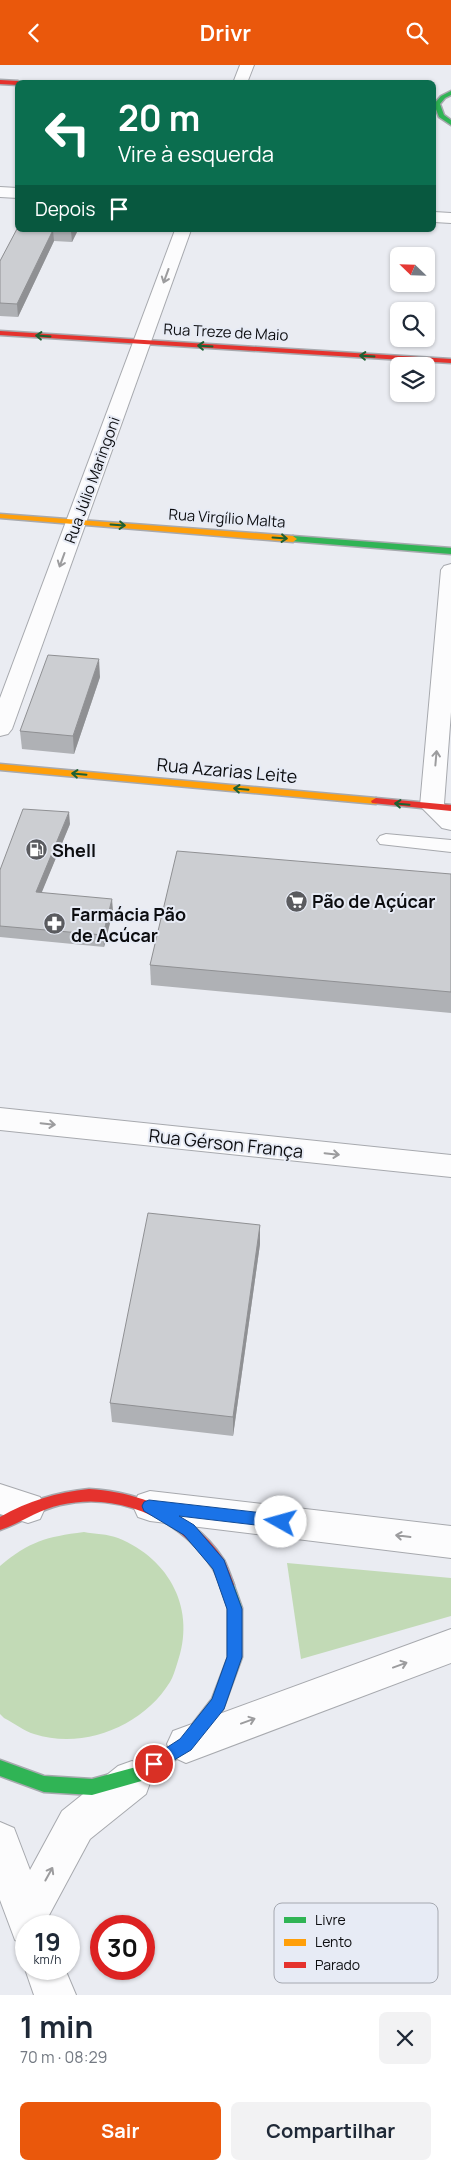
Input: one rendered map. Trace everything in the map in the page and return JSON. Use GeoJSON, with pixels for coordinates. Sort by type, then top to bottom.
{"type":"FeatureCollection","features":[{"type":"Feature","properties":{"kind":"street"},"geometry":{"type":"LineString","coordinates":[[241,80],[247,65]]}},
{"type":"Feature","properties":{"kind":"street"},"geometry":{"type":"LineString","coordinates":[[0,83],[15,83]]}},
{"type":"Feature","properties":{"kind":"street"},"geometry":{"type":"LineString","coordinates":[[436,108],[443,97],[451,93]]}},
{"type":"Feature","properties":{"kind":"street"},"geometry":{"type":"LineString","coordinates":[[436,112],[450,124]]}},
{"type":"Feature","properties":{"kind":"street"},"geometry":{"type":"LineString","coordinates":[[0,192],[15,193]]}},
{"type":"Feature","properties":{"kind":"street"},"geometry":{"type":"LineString","coordinates":[[436,217],[451,218]]}},
{"type":"Feature","properties":{"kind":"street","name":"Rua Júlio Maringoni"},"geometry":{"type":"LineString","coordinates":[[0,729],[182,232]]}},
{"type":"Feature","properties":{"kind":"street","name":"Rua Treze de Maio"},"geometry":{"type":"LineString","coordinates":[[0,333],[451,361]]}},
{"type":"Feature","properties":{"kind":"street","name":"Rua Virgílio Malta"},"geometry":{"type":"LineString","coordinates":[[0,516],[451,551]]}},
{"type":"Feature","properties":{"kind":"street"},"geometry":{"type":"LineString","coordinates":[[451,570],[441,807],[451,822]]}},
{"type":"Feature","properties":{"kind":"street","name":"Rua Azarias Leite"},"geometry":{"type":"LineString","coordinates":[[0,767],[441,807]]}},
{"type":"Feature","properties":{"kind":"street","name":"Rua Gérson França"},"geometry":{"type":"LineString","coordinates":[[0,1119],[451,1166]]}},
{"type":"Feature","properties":{"kind":"street"},"geometry":{"type":"LineString","coordinates":[[9,1510],[68,1497],[110,1496],[149,1506],[451,1542]]}},
{"type":"Feature","properties":{"kind":"street"},"geometry":{"type":"LineString","coordinates":[[149,1506],[189,1530],[219,1565],[235,1609],[235,1657],[218,1704],[186,1744]]}},
{"type":"Feature","properties":{"kind":"street"},"geometry":{"type":"LineString","coordinates":[[31,1915],[76,1825],[139,1774],[186,1744],[451,1646]]}},
{"type":"Feature","properties":{"kind":"street"},"geometry":{"type":"LineString","coordinates":[[0,1768],[44,1784],[92,1787],[139,1774]]}},
{"type":"Feature","properties":{"kind":"street"},"geometry":{"type":"LineString","coordinates":[[0,1843],[26,1915]]}},
{"type":"Feature","properties":{"kind":"street"},"geometry":{"type":"LineString","coordinates":[[49,1980],[55,1995]]}},
{"type":"Feature","properties":{"kind":"lane"},"geometry":{"type":"LineString","coordinates":[[386,840],[451,846]]}},
{"type":"Feature","properties":{"kind":"green space"},"geometry":{"type":"Polygon","coordinates":[[[84,1532],[118,1538],[136,1547],[152,1559],[165,1573],[181,1606],[184,1624],[182,1644],[170,1682],[158,1698],[144,1711],[111,1731],[73,1739],[53,1738],[30,1733],[0,1714],[0,1566],[20,1551],[39,1541],[84,1532]]]}},
{"type":"Feature","properties":{"kind":"green space"},"geometry":{"type":"Polygon","coordinates":[[[287,1563],[451,1578],[451,1616],[301,1659],[287,1563]]]}},
{"type":"Feature","properties":{"kind":"building"},"geometry":{"type":"Polygon","coordinates":[[[15,232],[52,232],[17,304],[0,303],[0,261],[15,232]]]}},
{"type":"Feature","properties":{"kind":"building"},"geometry":{"type":"Polygon","coordinates":[[[48,655],[99,659],[73,736],[20,731],[48,655]]]}},
{"type":"Feature","properties":{"kind":"building"},"geometry":{"type":"Polygon","coordinates":[[[23,809],[69,812],[36,892],[112,899],[103,935],[0,926],[0,870],[23,809]]]}},
{"type":"Feature","properties":{"kind":"building"},"geometry":{"type":"Polygon","coordinates":[[[177,851],[451,874],[451,992],[150,965],[177,851]]]}},
{"type":"Feature","properties":{"kind":"building"},"geometry":{"type":"Polygon","coordinates":[[[148,1213],[260,1225],[233,1417],[110,1403],[148,1213]]]}},
{"type":"Feature","properties":{"kind":"traffic: fast"},"geometry":{"type":"LineString","coordinates":[[451,93],[443,97],[437,104],[441,116],[451,123]]}},
{"type":"Feature","properties":{"kind":"traffic: fast"},"geometry":{"type":"LineString","coordinates":[[293,539],[451,551]]}},
{"type":"Feature","properties":{"kind":"traffic: fast"},"geometry":{"type":"LineString","coordinates":[[0,1768],[44,1784],[92,1787],[139,1774],[186,1744],[218,1704],[235,1657],[235,1608],[227,1585]]}},
{"type":"Feature","properties":{"kind":"traffic: slow"},"geometry":{"type":"LineString","coordinates":[[0,516],[293,539]]}},
{"type":"Feature","properties":{"kind":"traffic: slow"},"geometry":{"type":"LineString","coordinates":[[0,767],[376,801]]}},
{"type":"Feature","properties":{"kind":"traffic: jam"},"geometry":{"type":"LineString","coordinates":[[0,82],[15,83]]}},
{"type":"Feature","properties":{"kind":"traffic: jam"},"geometry":{"type":"LineString","coordinates":[[0,333],[451,361]]}},
{"type":"Feature","properties":{"kind":"traffic: jam"},"geometry":{"type":"LineString","coordinates":[[376,801],[451,808]]}},
{"type":"Feature","properties":{"kind":"traffic: jam"},"geometry":{"type":"LineString","coordinates":[[0,1524],[32,1508],[67,1497],[110,1496],[131,1501],[152,1508],[189,1532],[205,1547],[218,1564],[227,1585]]}},
{"type":"Feature","properties":{"kind":"place","name":"Shell"},"geometry":{"type":"Point","coordinates":[36,850]}},
{"type":"Feature","properties":{"kind":"place","name":"Pão de Açúcar"},"geometry":{"type":"Point","coordinates":[296,901]}},
{"type":"Feature","properties":{"kind":"place","name":"Farmácia Pão de Acúcar"},"geometry":{"type":"Point","coordinates":[55,924]}},
{"type":"Feature","properties":{"kind":"route"},"geometry":{"type":"LineString","coordinates":[[154,1764],[186,1744],[218,1704],[235,1657],[235,1609],[219,1565],[209,1553],[189,1530],[149,1506],[281,1522]]}}]}
